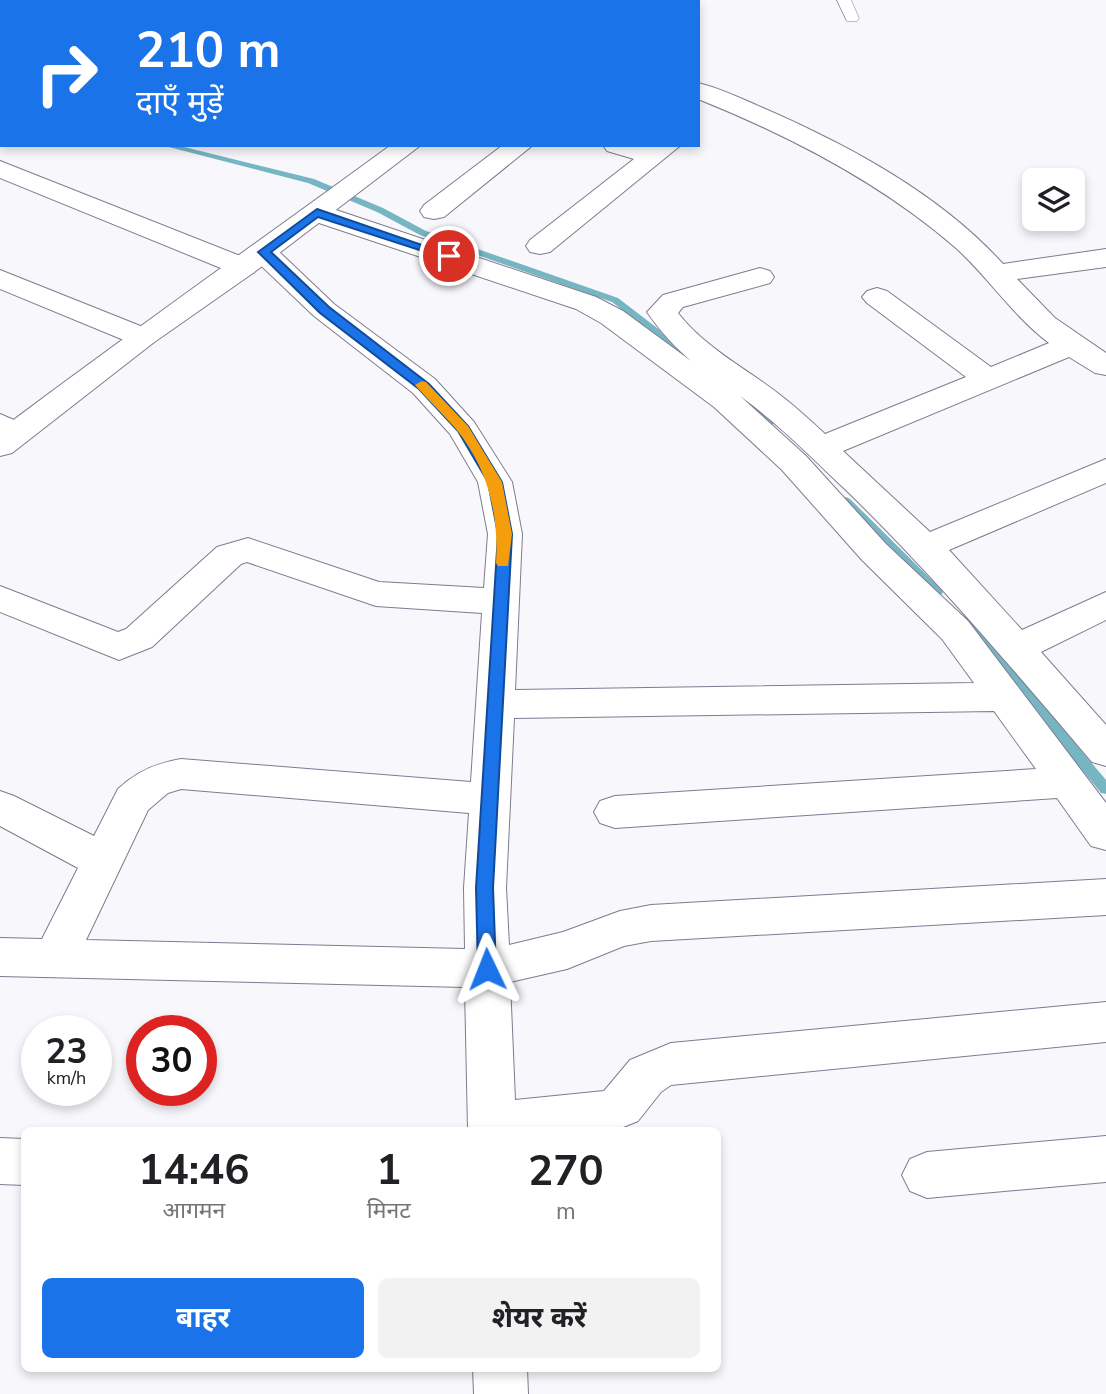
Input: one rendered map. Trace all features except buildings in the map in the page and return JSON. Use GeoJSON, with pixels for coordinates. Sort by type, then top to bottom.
{"type":"FeatureCollection","features":[{"type":"Feature","properties":{"kind":"street"},"geometry":{"type":"LineString","coordinates":[[700,91],[814,142],[870,174],[964,240],[1035,316],[1069,346],[1106,366]]}},
{"type":"Feature","properties":{"kind":"street"},"geometry":{"type":"LineString","coordinates":[[700,119],[725,100]]}},
{"type":"Feature","properties":{"kind":"street"},"geometry":{"type":"LineString","coordinates":[[6,434],[253,260],[405,147]]}},
{"type":"Feature","properties":{"kind":"street"},"geometry":{"type":"LineString","coordinates":[[434,211],[517,147]]}},
{"type":"Feature","properties":{"kind":"street"},"geometry":{"type":"LineString","coordinates":[[631,147],[660,151]]}},
{"type":"Feature","properties":{"kind":"street"},"geometry":{"type":"LineString","coordinates":[[540,246],[660,151]]}},
{"type":"Feature","properties":{"kind":"street"},"geometry":{"type":"LineString","coordinates":[[0,169],[253,260],[424,386],[463,429],[495,482],[505,534],[485,888],[492,1127],[607,1112],[623,1107],[643,1078],[671,1064],[1106,1022]]}},
{"type":"Feature","properties":{"kind":"street"},"geometry":{"type":"LineString","coordinates":[[334,200],[554,290],[612,317],[725,400],[794,463],[874,552],[955,630],[1106,834]]}},
{"type":"Feature","properties":{"kind":"street"},"geometry":{"type":"LineString","coordinates":[[997,273],[1106,258]]}},
{"type":"Feature","properties":{"kind":"street"},"geometry":{"type":"LineString","coordinates":[[760,277],[673,301],[662,312],[680,335],[716,366],[772,404],[925,547],[1106,751]]}},
{"type":"Feature","properties":{"kind":"street"},"geometry":{"type":"LineString","coordinates":[[0,279],[142,337]]}},
{"type":"Feature","properties":{"kind":"street"},"geometry":{"type":"LineString","coordinates":[[877,297],[988,379]]}},
{"type":"Feature","properties":{"kind":"street"},"geometry":{"type":"LineString","coordinates":[[821,448],[1069,346]]}},
{"type":"Feature","properties":{"kind":"street"},"geometry":{"type":"LineString","coordinates":[[925,547],[1106,470]]}},
{"type":"Feature","properties":{"kind":"street"},"geometry":{"type":"LineString","coordinates":[[0,598],[119,647],[139,639],[229,555],[248,550],[376,594],[501,602]]}},
{"type":"Feature","properties":{"kind":"street"},"geometry":{"type":"LineString","coordinates":[[1017,648],[1106,605]]}},
{"type":"Feature","properties":{"kind":"street"},"geometry":{"type":"LineString","coordinates":[[495,704],[1004,697]]}},
{"type":"Feature","properties":{"kind":"street"},"geometry":{"type":"LineString","coordinates":[[55,959],[132,800],[146,786],[164,776],[181,774],[490,799]]}},
{"type":"Feature","properties":{"kind":"street"},"geometry":{"type":"LineString","coordinates":[[615,812],[1067,782]]}},
{"type":"Feature","properties":{"kind":"street"},"geometry":{"type":"LineString","coordinates":[[0,807],[103,861]]}},
{"type":"Feature","properties":{"kind":"street"},"geometry":{"type":"LineString","coordinates":[[0,957],[487,969],[568,950],[620,929],[651,923],[1106,897]]}},
{"type":"Feature","properties":{"kind":"street"},"geometry":{"type":"LineString","coordinates":[[927,1175],[1106,1159]]}},
{"type":"Feature","properties":{"kind":"street"},"geometry":{"type":"LineString","coordinates":[[0,1161],[21,1162]]}},
{"type":"Feature","properties":{"kind":"street"},"geometry":{"type":"LineString","coordinates":[[500,1372],[501,1394]]}},
{"type":"Feature","properties":{"kind":"lane"},"geometry":{"type":"LineString","coordinates":[[844,0],[852,18]]}},
{"type":"Feature","properties":{"kind":"waterway"},"geometry":{"type":"LineString","coordinates":[[173,147],[311,181],[380,210],[423,233],[615,300],[686,354]]}},
{"type":"Feature","properties":{"kind":"waterway"},"geometry":{"type":"LineString","coordinates":[[734,391],[769,423]]}},
{"type":"Feature","properties":{"kind":"waterway"},"geometry":{"type":"LineString","coordinates":[[846,501],[937,592]]}},
{"type":"Feature","properties":{"kind":"waterway"},"geometry":{"type":"LineString","coordinates":[[967,623],[1106,789]]}},
{"type":"Feature","properties":{"kind":"slow traffic"},"geometry":{"type":"LineString","coordinates":[[422,385],[463,429],[495,482],[505,534],[503,563]]}},
{"type":"Feature","properties":{"kind":"route"},"geometry":{"type":"LineString","coordinates":[[449,256],[317,213],[264,252],[285,269],[324,310],[424,386],[463,429],[495,482],[505,534],[485,888],[487,969]]}}]}
